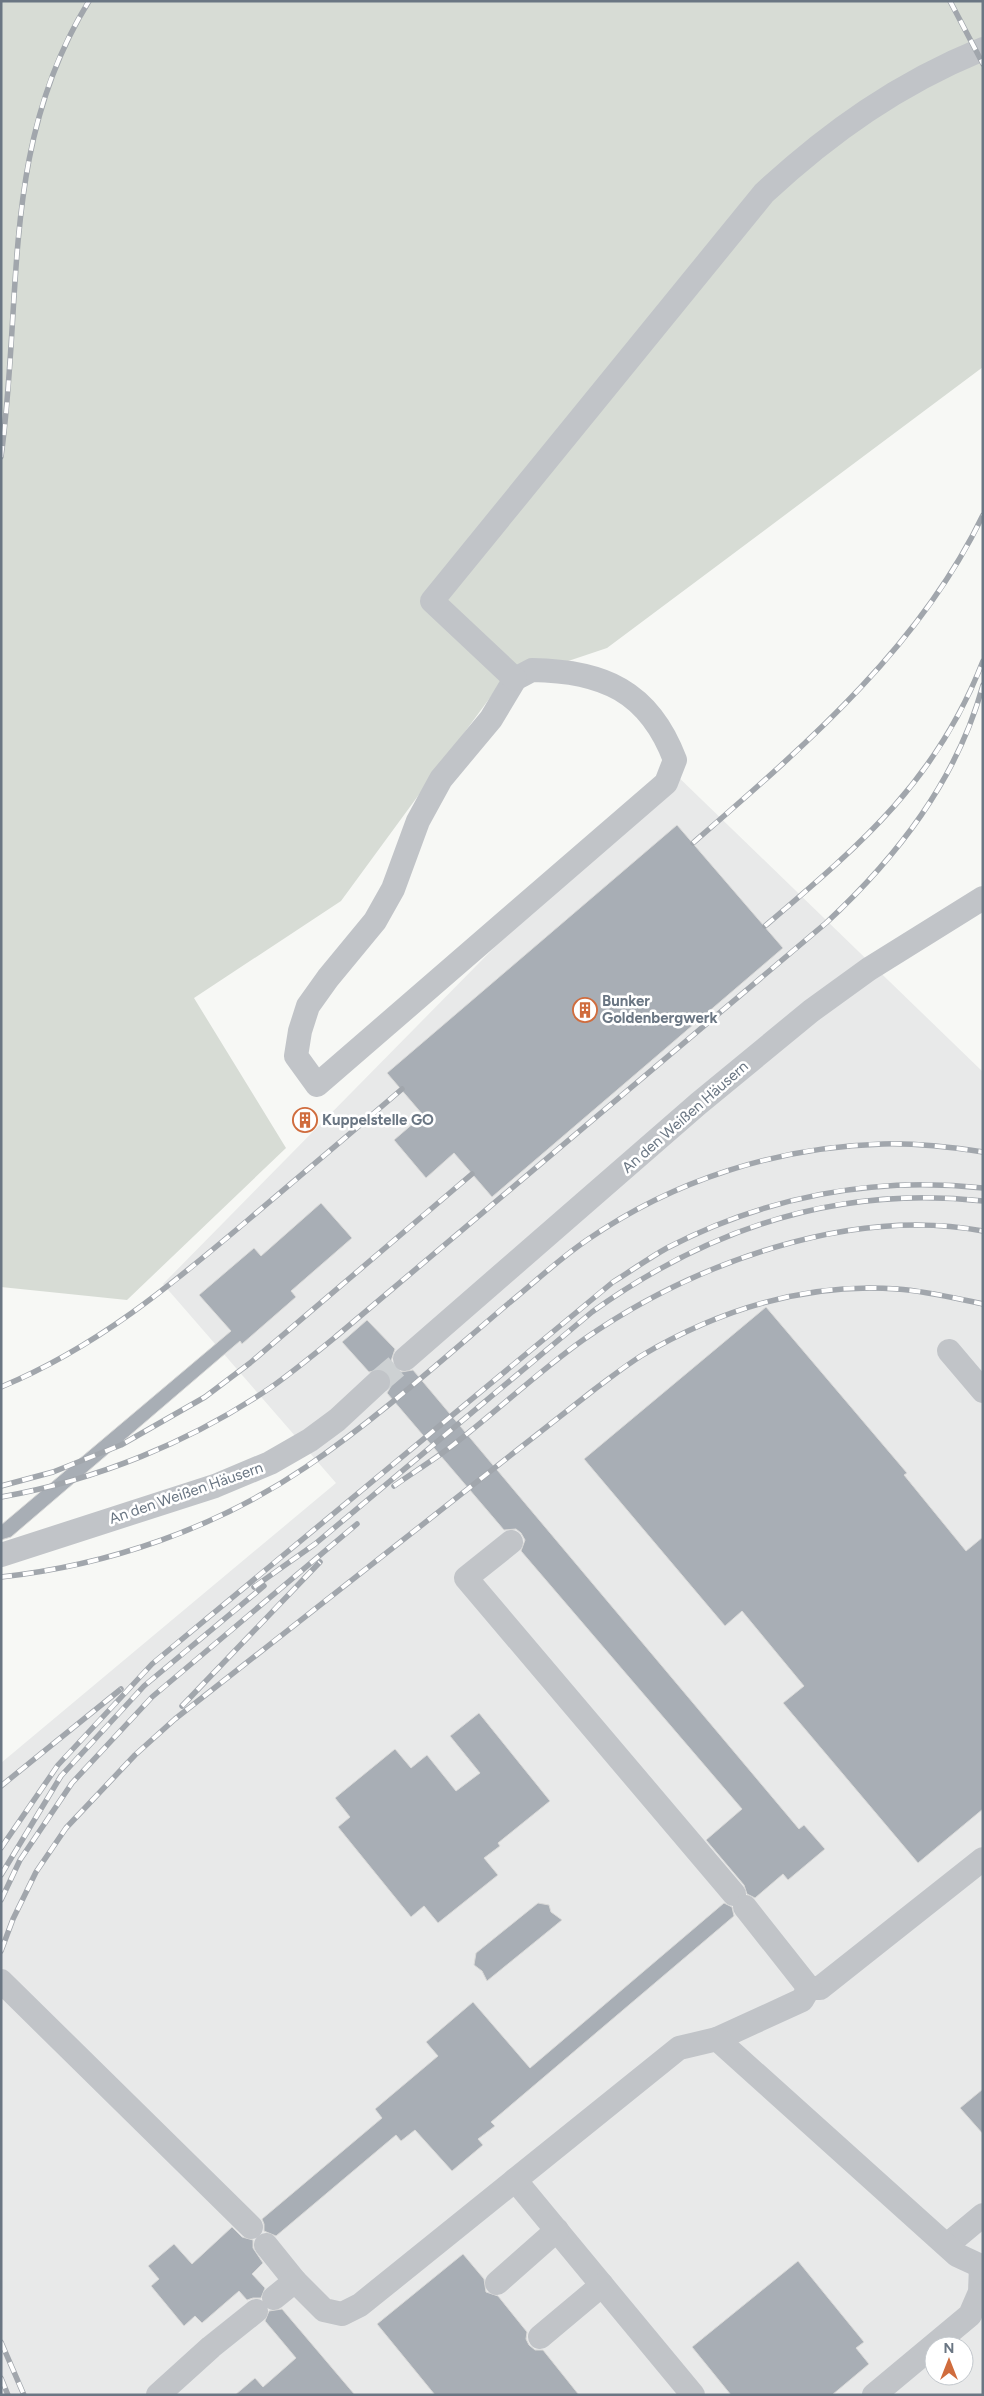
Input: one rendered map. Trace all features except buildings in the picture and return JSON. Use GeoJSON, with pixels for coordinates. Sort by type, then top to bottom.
{"type":"FeatureCollection","features":[{"type":"Feature","properties":{"kind":"street"},"geometry":{"type":"LineString","coordinates":[[515,679],[432,601],[764,193],[802,158],[853,118],[944,65],[983,49]]}},
{"type":"Feature","properties":{"kind":"street"},"geometry":{"type":"LineString","coordinates":[[532,670],[566,670],[616,685],[647,709],[667,738],[675,760],[666,783],[317,1085],[296,1056],[300,1031],[308,1006],[328,978],[375,921],[393,889],[418,820],[441,779],[490,719],[515,679],[532,670]]}},
{"type":"Feature","properties":{"kind":"street","name":"An den Weißen Häusern"},"geometry":{"type":"LineString","coordinates":[[405,1359],[698,1104],[811,1011],[869,969],[983,898]]}},
{"type":"Feature","properties":{"kind":"street"},"geometry":{"type":"LineString","coordinates":[[949,1351],[983,1391]]}},
{"type":"Feature","properties":{"kind":"street","name":"An den Weißen Häusern"},"geometry":{"type":"LineString","coordinates":[[1,1555],[215,1486],[270,1463],[317,1435],[378,1382]]}},
{"type":"Feature","properties":{"kind":"street"},"geometry":{"type":"LineString","coordinates":[[511,1542],[466,1578],[739,1900],[809,1988]]}},
{"type":"Feature","properties":{"kind":"street"},"geometry":{"type":"LineString","coordinates":[[809,1988],[820,1988],[983,1859]]}},
{"type":"Feature","properties":{"kind":"street"},"geometry":{"type":"LineString","coordinates":[[1,1981],[258,2236],[295,2281],[324,2310],[342,2314],[360,2305],[388,2283],[679,2048],[717,2039],[802,2000],[809,1988]]}},
{"type":"Feature","properties":{"kind":"street"},"geometry":{"type":"LineString","coordinates":[[717,2039],[957,2255],[982,2266],[980,2292],[970,2315],[874,2395]]}},
{"type":"Feature","properties":{"kind":"street"},"geometry":{"type":"LineString","coordinates":[[516,2180],[693,2395]]}},
{"type":"Feature","properties":{"kind":"street"},"geometry":{"type":"LineString","coordinates":[[947,2245],[983,2215]]}},
{"type":"Feature","properties":{"kind":"street"},"geometry":{"type":"LineString","coordinates":[[497,2283],[557,2230]]}},
{"type":"Feature","properties":{"kind":"street"},"geometry":{"type":"LineString","coordinates":[[158,2395],[211,2346],[295,2281]]}},
{"type":"Feature","properties":{"kind":"street"},"geometry":{"type":"LineString","coordinates":[[540,2336],[602,2284]]}},
{"type":"Feature","properties":{"kind":"shaded area"},"geometry":{"type":"Polygon","coordinates":[[[1,1],[983,1],[983,367],[607,648],[500,684],[341,901],[194,998],[286,1148],[127,1300],[1,1287],[1,1]]]}},
{"type":"Feature","properties":{"kind":"shaded area"},"geometry":{"type":"Polygon","coordinates":[[[670,769],[983,1072],[983,2395],[1,2395],[1,1763],[336,1483],[163,1284],[670,769]]]}},
{"type":"Feature","properties":{"kind":"tunnel"},"geometry":{"type":"LineString","coordinates":[[378,1382],[405,1359]]}},
{"type":"Feature","properties":{"kind":"railway"},"geometry":{"type":"LineString","coordinates":[[1,457],[20,223],[28,166],[41,110],[61,55],[89,1]]}},
{"type":"Feature","properties":{"kind":"railway"},"geometry":{"type":"LineString","coordinates":[[950,1],[983,64]]}},
{"type":"Feature","properties":{"kind":"railway"},"geometry":{"type":"LineString","coordinates":[[693,843],[816,733],[892,653],[926,609],[957,564],[983,515]]}},
{"type":"Feature","properties":{"kind":"railway"},"geometry":{"type":"LineString","coordinates":[[765,926],[833,867],[892,809],[918,777],[942,742],[964,704],[983,661]]}},
{"type":"Feature","properties":{"kind":"railway"},"geometry":{"type":"LineString","coordinates":[[1,1497],[37,1490],[107,1469],[175,1442],[208,1425],[270,1388],[339,1334],[826,923],[852,898],[900,844],[941,785],[972,720],[983,685]]}},
{"type":"Feature","properties":{"kind":"railway"},"geometry":{"type":"LineString","coordinates":[[1,1387],[36,1371],[101,1334],[161,1291],[402,1089]]}},
{"type":"Feature","properties":{"kind":"railway"},"geometry":{"type":"LineString","coordinates":[[1,1577],[42,1571],[122,1553],[199,1525],[272,1489],[359,1429],[577,1247],[620,1219],[655,1200],[691,1184],[766,1160],[804,1152],[843,1147],[908,1144],[983,1152]]}},
{"type":"Feature","properties":{"kind":"railway"},"geometry":{"type":"LineString","coordinates":[[1,1486],[53,1472],[121,1445],[205,1397],[250,1363],[472,1174]]}},
{"type":"Feature","properties":{"kind":"railway"},"geometry":{"type":"LineString","coordinates":[[1,1848],[58,1765],[152,1664],[613,1282],[667,1248],[704,1230],[742,1215],[781,1203],[820,1194],[901,1185],[983,1188]]}},
{"type":"Feature","properties":{"kind":"railway"},"geometry":{"type":"LineString","coordinates":[[254,1587],[315,1544],[592,1312],[636,1282],[682,1257],[729,1236],[777,1219],[826,1207],[877,1200],[929,1198],[983,1201]]}},
{"type":"Feature","properties":{"kind":"railway"},"geometry":{"type":"LineString","coordinates":[[394,1486],[453,1445],[583,1340],[626,1312],[673,1287],[722,1266],[774,1248],[826,1234],[879,1227],[932,1225],[983,1231]]}},
{"type":"Feature","properties":{"kind":"railway"},"geometry":{"type":"LineString","coordinates":[[1,1951],[13,1919],[36,1872],[66,1828],[135,1755],[175,1719],[595,1389],[641,1356],[701,1325],[732,1313],[797,1295],[863,1288],[897,1289],[929,1293],[983,1304]]}},
{"type":"Feature","properties":{"kind":"railway"},"geometry":{"type":"LineString","coordinates":[[1,1900],[20,1860],[72,1783],[152,1697],[357,1524]]}},
{"type":"Feature","properties":{"kind":"railway"},"geometry":{"type":"LineString","coordinates":[[182,1706],[320,1562]]}},
{"type":"Feature","properties":{"kind":"railway"},"geometry":{"type":"LineString","coordinates":[[1,1875],[61,1776],[144,1686],[264,1586]]}},
{"type":"Feature","properties":{"kind":"railway"},"geometry":{"type":"LineString","coordinates":[[1,1786],[121,1689]]}},
{"type":"Feature","properties":{"kind":"railway"},"geometry":{"type":"LineString","coordinates":[[1,2342],[24,2395]]}},
{"type":"Feature","properties":{"kind":"railway"},"geometry":{"type":"LineString","coordinates":[[1,2378],[8,2395]]}},
{"type":"Feature","properties":{"kind":"place","name":"Bunker Goldenbergwerk"},"geometry":{"type":"Point","coordinates":[585,1010]}},
{"type":"Feature","properties":{"kind":"place","name":"Kuppelstelle GO"},"geometry":{"type":"Point","coordinates":[305,1120]}}]}
